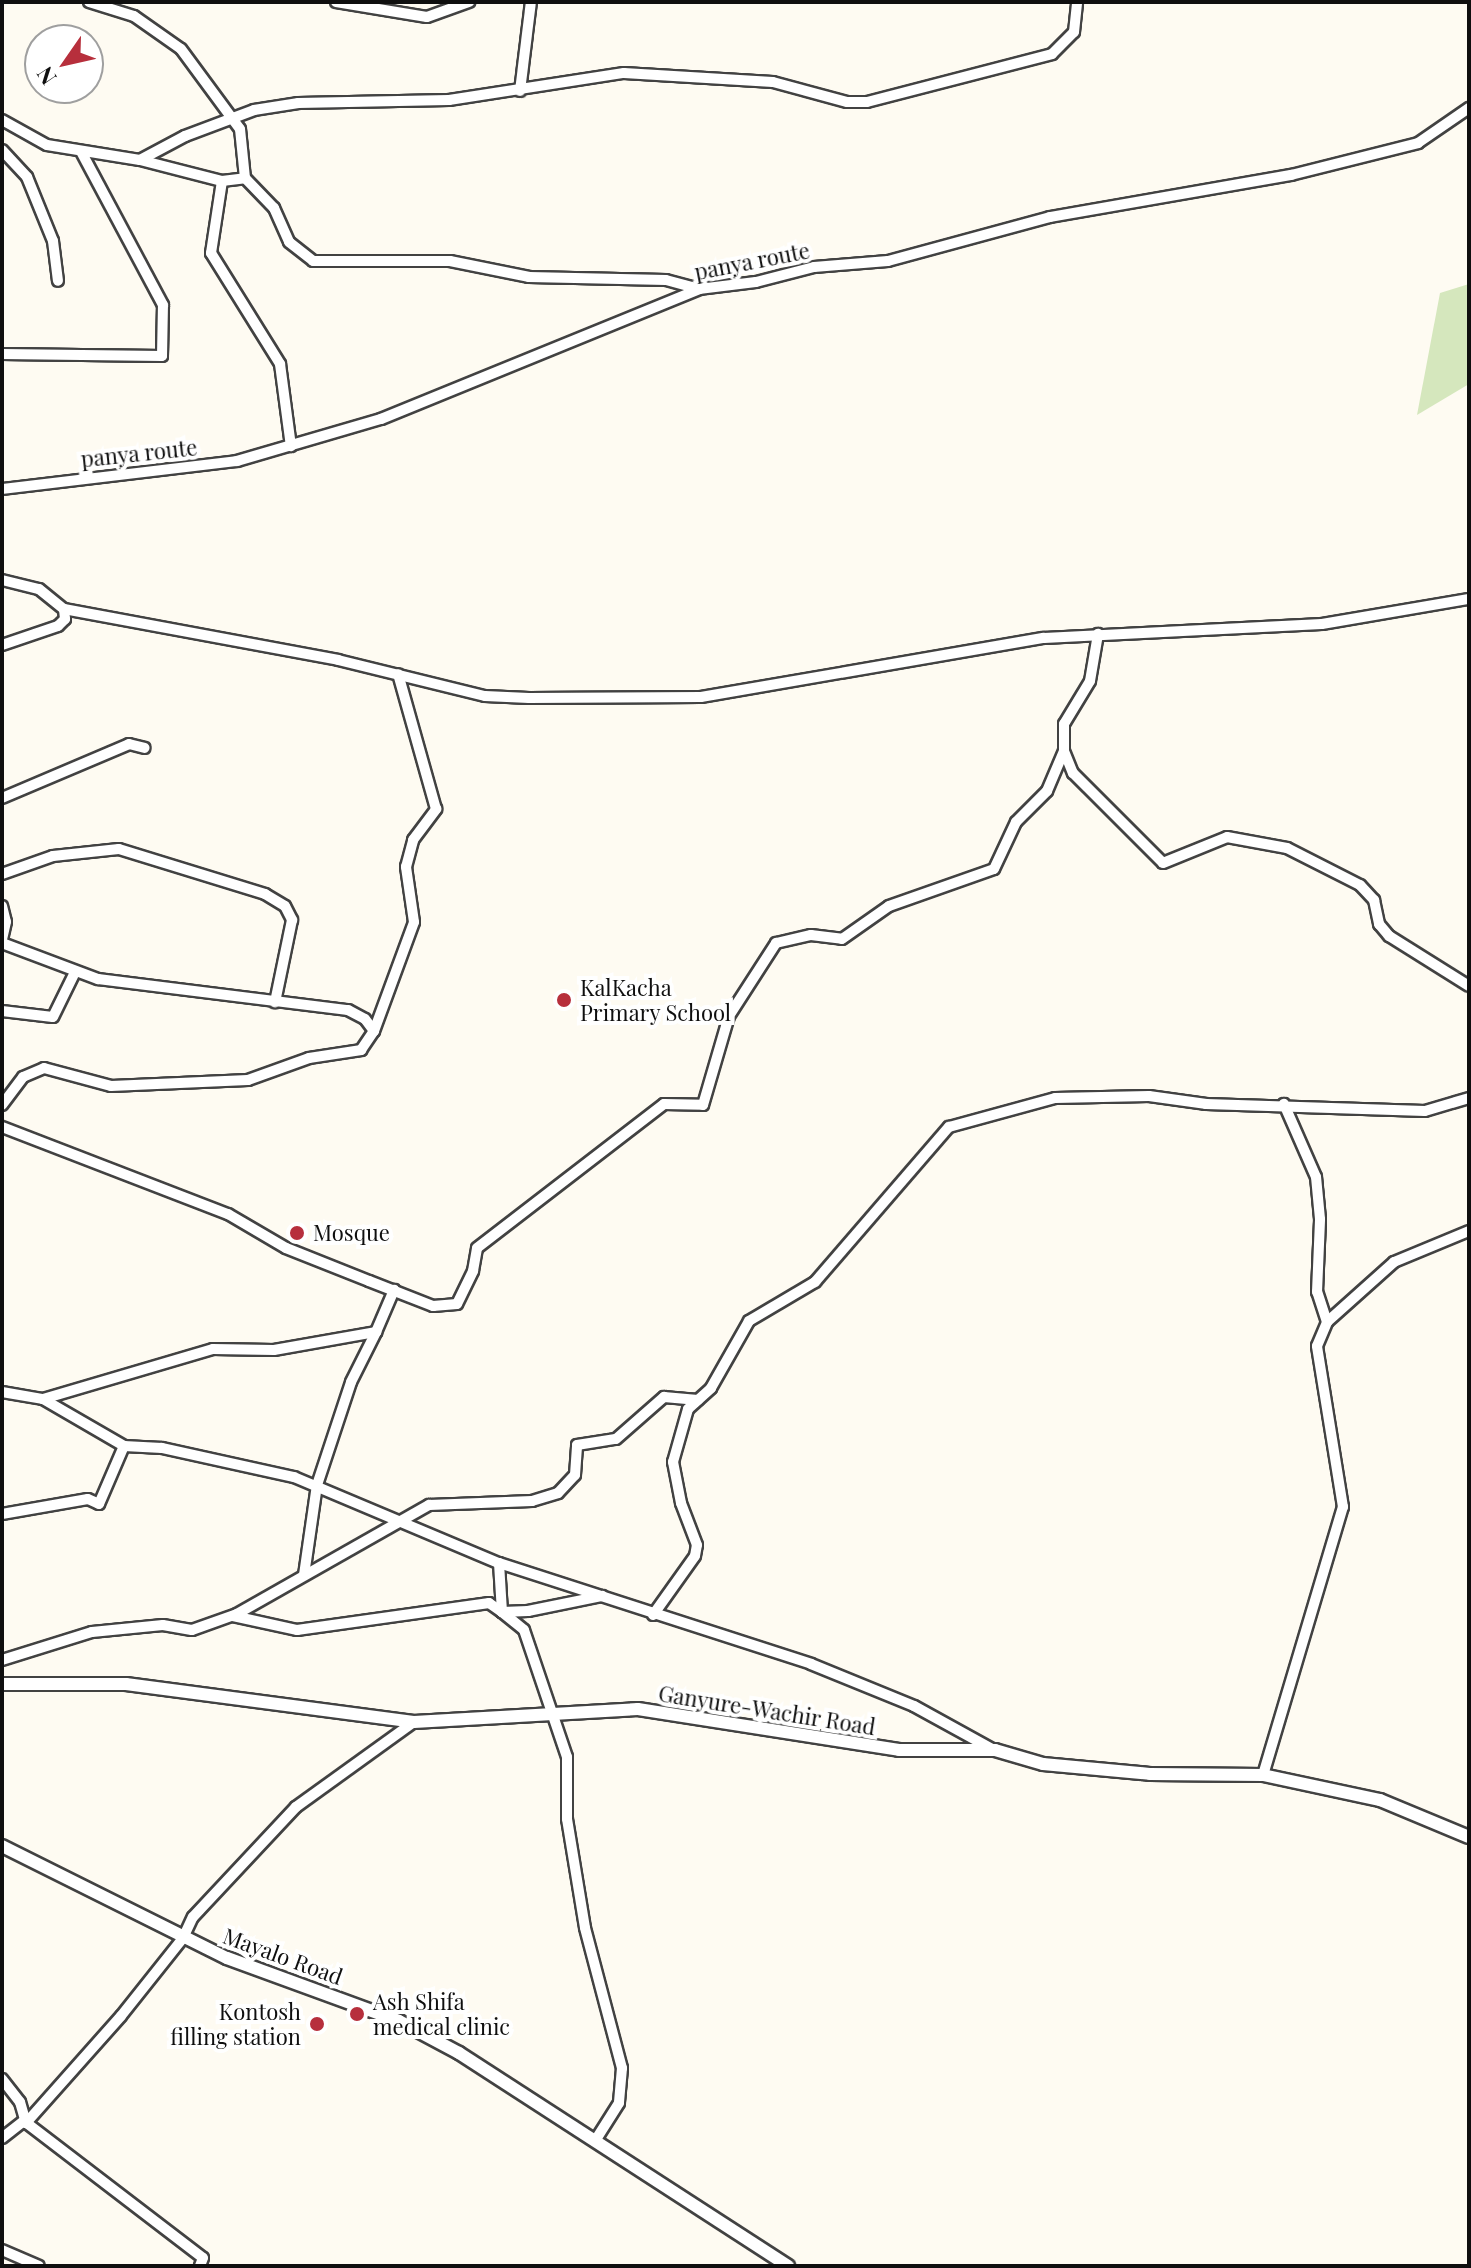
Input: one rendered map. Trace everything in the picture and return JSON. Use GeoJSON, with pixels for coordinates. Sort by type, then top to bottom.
{"type":"FeatureCollection","features":[{"type":"Feature","properties":{"kind":"street"},"geometry":{"type":"LineString","coordinates":[[89,2],[134,16],[181,49],[240,129],[245,178],[274,208],[289,242],[313,261],[450,261],[529,277],[666,280],[699,289]]}},
{"type":"Feature","properties":{"kind":"street"},"geometry":{"type":"LineString","coordinates":[[336,2],[427,17],[469,2]]}},
{"type":"Feature","properties":{"kind":"street"},"geometry":{"type":"LineString","coordinates":[[520,91],[531,2]]}},
{"type":"Feature","properties":{"kind":"street"},"geometry":{"type":"LineString","coordinates":[[140,160],[229,116],[298,103],[449,100],[624,73],[773,82],[847,102],[867,102],[1052,54],[1074,32],[1077,2]]}},
{"type":"Feature","properties":{"kind":"street","name":"panya route"},"geometry":{"type":"LineString","coordinates":[[2,489],[198,467],[291,446],[381,419],[699,289],[756,282],[814,267],[888,261],[1050,217],[1291,175],[1418,143],[1469,108]]}},
{"type":"Feature","properties":{"kind":"street"},"geometry":{"type":"LineString","coordinates":[[2,120],[47,145],[140,160],[222,181],[245,178]]}},
{"type":"Feature","properties":{"kind":"street"},"geometry":{"type":"LineString","coordinates":[[2,150],[27,177],[53,241],[58,281]]}},
{"type":"Feature","properties":{"kind":"street"},"geometry":{"type":"LineString","coordinates":[[2,354],[162,356],[163,305],[82,153]]}},
{"type":"Feature","properties":{"kind":"street"},"geometry":{"type":"LineString","coordinates":[[222,181],[211,253],[280,364],[291,446]]}},
{"type":"Feature","properties":{"kind":"street"},"geometry":{"type":"LineString","coordinates":[[2,580],[39,589],[64,609],[398,674],[485,696],[701,697],[801,684],[910,657],[1098,634],[1322,624],[1469,599]]}},
{"type":"Feature","properties":{"kind":"street"},"geometry":{"type":"LineString","coordinates":[[2,645],[46,633],[65,619],[64,609]]}},
{"type":"Feature","properties":{"kind":"street"},"geometry":{"type":"LineString","coordinates":[[1098,634],[1090,681],[1064,724],[1064,751],[1073,773],[1163,863],[1227,837],[1287,848],[1360,885],[1374,900],[1379,924],[1389,936],[1469,986]]}},
{"type":"Feature","properties":{"kind":"street"},"geometry":{"type":"LineString","coordinates":[[2,1105],[23,1077],[44,1068],[111,1086],[248,1080],[309,1058],[355,1054],[374,1031],[414,922],[406,867],[413,840],[436,809],[398,674]]}},
{"type":"Feature","properties":{"kind":"street"},"geometry":{"type":"LineString","coordinates":[[2,798],[129,744],[145,748]]}},
{"type":"Feature","properties":{"kind":"street"},"geometry":{"type":"LineString","coordinates":[[2,1127],[228,1214],[286,1248],[433,1306],[457,1304],[473,1271],[477,1248],[664,1104],[703,1105],[729,1016],[776,943],[811,935],[842,939],[889,906],[994,869],[1016,822],[1047,791],[1064,751]]}},
{"type":"Feature","properties":{"kind":"street"},"geometry":{"type":"LineString","coordinates":[[2,874],[53,856],[119,849],[265,894],[285,906],[292,920],[275,1002]]}},
{"type":"Feature","properties":{"kind":"street"},"geometry":{"type":"LineString","coordinates":[[2,906],[6,922],[2,941],[75,972],[348,1010],[365,1019],[374,1031]]}},
{"type":"Feature","properties":{"kind":"street"},"geometry":{"type":"LineString","coordinates":[[2,1011],[53,1017],[75,972]]}},
{"type":"Feature","properties":{"kind":"street"},"geometry":{"type":"LineString","coordinates":[[653,1615],[695,1556],[697,1545],[681,1503],[673,1462],[688,1409],[699,1400],[749,1321],[815,1282],[949,1127],[1055,1098],[1149,1096],[1206,1104],[1284,1104],[1425,1111],[1469,1098]]}},
{"type":"Feature","properties":{"kind":"street"},"geometry":{"type":"LineString","coordinates":[[1284,1104],[1316,1177],[1321,1231],[1317,1292],[1327,1322]]}},
{"type":"Feature","properties":{"kind":"street"},"geometry":{"type":"LineString","coordinates":[[1263,1775],[1343,1507],[1317,1346],[1327,1322],[1394,1262],[1469,1231]]}},
{"type":"Feature","properties":{"kind":"street"},"geometry":{"type":"LineString","coordinates":[[304,1575],[317,1485],[351,1382],[394,1290]]}},
{"type":"Feature","properties":{"kind":"street"},"geometry":{"type":"LineString","coordinates":[[43,1399],[213,1349],[274,1350],[376,1332]]}},
{"type":"Feature","properties":{"kind":"street"},"geometry":{"type":"LineString","coordinates":[[2,1392],[43,1399],[124,1446],[162,1448],[317,1485],[499,1563],[811,1664],[914,1706],[995,1750]]}},
{"type":"Feature","properties":{"kind":"street"},"geometry":{"type":"LineString","coordinates":[[2,1660],[92,1632],[163,1625],[192,1630],[231,1616],[358,1542],[404,1523],[429,1505],[497,1498],[532,1501],[558,1493],[575,1475],[577,1445],[616,1439],[664,1397],[699,1400]]}},
{"type":"Feature","properties":{"kind":"street"},"geometry":{"type":"LineString","coordinates":[[2,1514],[88,1499],[99,1504],[124,1446]]}},
{"type":"Feature","properties":{"kind":"street"},"geometry":{"type":"LineString","coordinates":[[499,1563],[502,1612]]}},
{"type":"Feature","properties":{"kind":"street"},"geometry":{"type":"LineString","coordinates":[[502,1612],[602,1596]]}},
{"type":"Feature","properties":{"kind":"street"},"geometry":{"type":"LineString","coordinates":[[231,1616],[297,1630],[489,1603],[524,1630],[567,1757],[567,1819],[585,1928],[622,2068],[619,2103],[595,2141]]}},
{"type":"Feature","properties":{"kind":"street","name":"Ganyure-Wachir Road"},"geometry":{"type":"LineString","coordinates":[[2,1684],[126,1684],[414,1722],[638,1709],[899,1750],[995,1750],[1043,1764],[1135,1773],[1263,1775],[1380,1800],[1469,1837]]}},
{"type":"Feature","properties":{"kind":"street"},"geometry":{"type":"LineString","coordinates":[[2,2138],[26,2123],[91,2052],[183,1938],[193,1917],[296,1807],[414,1722]]}},
{"type":"Feature","properties":{"kind":"street","name":"Mayalo Road"},"geometry":{"type":"LineString","coordinates":[[2,1846],[183,1938],[399,2021],[595,2141],[788,2266]]}},
{"type":"Feature","properties":{"kind":"street"},"geometry":{"type":"LineString","coordinates":[[2,2079],[20,2102],[26,2123],[203,2258],[200,2266]]}},
{"type":"Feature","properties":{"kind":"street"},"geometry":{"type":"LineString","coordinates":[[2,2250],[39,2266]]}},
{"type":"Feature","properties":{"kind":"green space"},"geometry":{"type":"Polygon","coordinates":[[[1469,284],[1469,384],[1417,415],[1440,293],[1469,284]]]}},
{"type":"Feature","properties":{"kind":"place","name":"KalKacha Primary School"},"geometry":{"type":"Point","coordinates":[564,1000]}},
{"type":"Feature","properties":{"kind":"place","name":"Mosque"},"geometry":{"type":"Point","coordinates":[297,1233]}},
{"type":"Feature","properties":{"kind":"place","name":"Ash Shifa medical clinic"},"geometry":{"type":"Point","coordinates":[357,2014]}},
{"type":"Feature","properties":{"kind":"place","name":"Kontosh filling station"},"geometry":{"type":"Point","coordinates":[317,2024]}}]}
